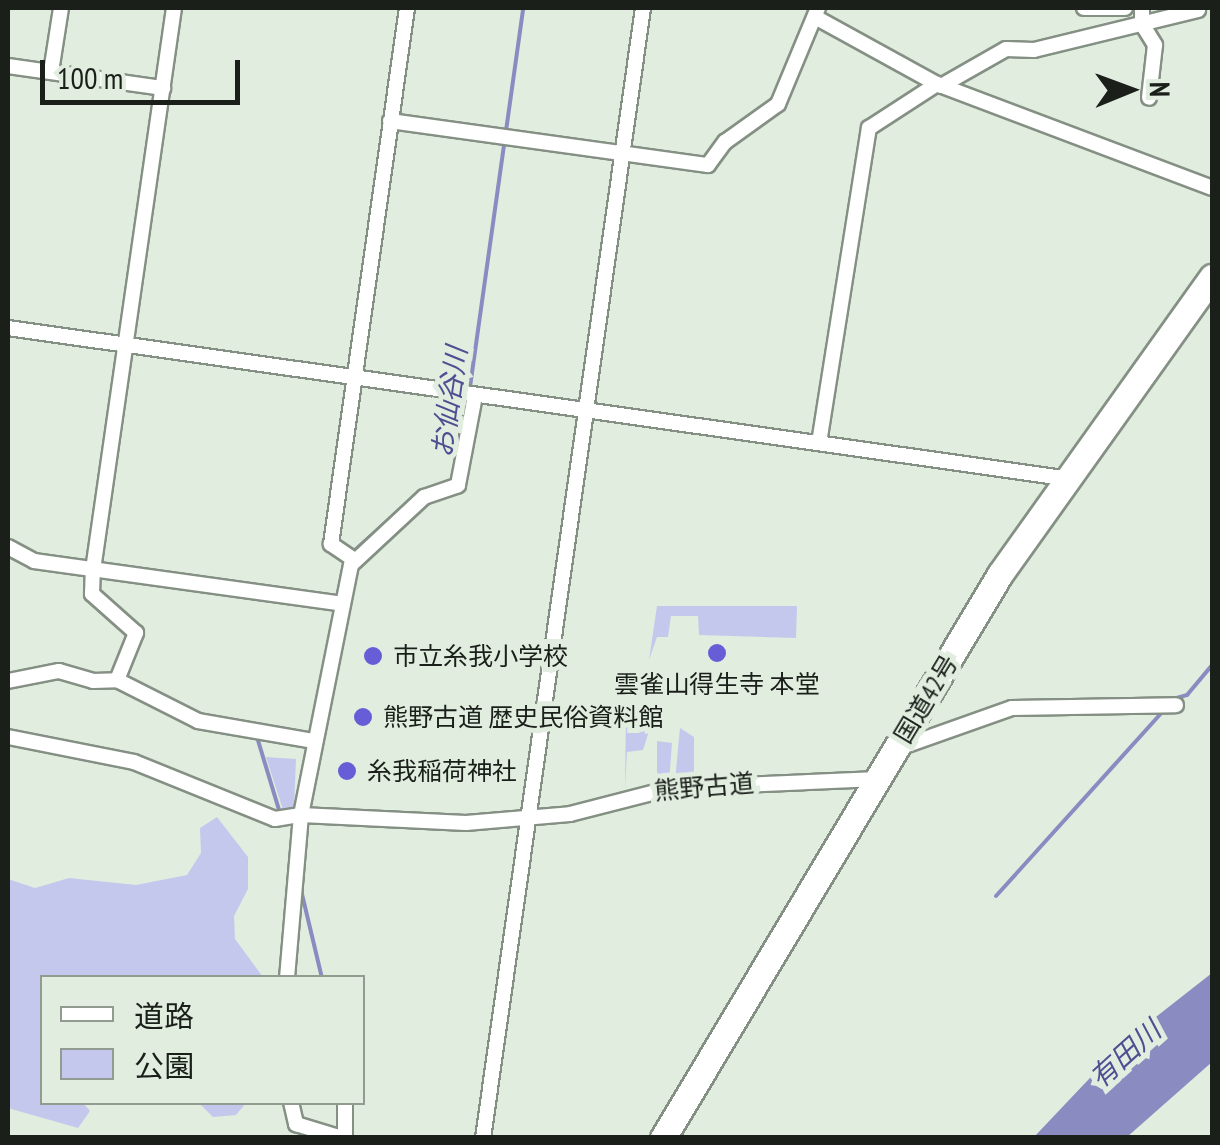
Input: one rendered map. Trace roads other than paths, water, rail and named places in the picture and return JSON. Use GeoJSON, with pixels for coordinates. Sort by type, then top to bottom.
{"type":"FeatureCollection","features":[{"type":"Feature","properties":{"kind":"highway","name":"国道42号"},"geometry":{"type":"LineString","coordinates":[[663,1138],[1063,478],[1212,277]]}},
{"type":"Feature","properties":{"kind":"street"},"geometry":{"type":"LineString","coordinates":[[52,72],[61,8]]}},
{"type":"Feature","properties":{"kind":"street"},"geometry":{"type":"LineString","coordinates":[[117,680],[136,633],[92,594],[93,570],[174,8]]}},
{"type":"Feature","properties":{"kind":"street"},"geometry":{"type":"LineString","coordinates":[[353,559],[331,544],[407,8]]}},
{"type":"Feature","properties":{"kind":"street"},"geometry":{"type":"LineString","coordinates":[[483,1138],[533,818],[644,8]]}},
{"type":"Feature","properties":{"kind":"street"},"geometry":{"type":"LineString","coordinates":[[1084,8],[1125,8]]}},
{"type":"Feature","properties":{"kind":"street"},"geometry":{"type":"LineString","coordinates":[[1142,8],[1142,24],[1155,45],[1148,98]]}},
{"type":"Feature","properties":{"kind":"street"},"geometry":{"type":"LineString","coordinates":[[819,444],[869,128],[1006,48],[1034,50],[1198,10]]}},
{"type":"Feature","properties":{"kind":"street"},"geometry":{"type":"LineString","coordinates":[[390,121],[708,165],[726,142],[778,104],[816,12],[939,85],[1212,188]]}},
{"type":"Feature","properties":{"kind":"street"},"geometry":{"type":"LineString","coordinates":[[8,66],[163,88]]}},
{"type":"Feature","properties":{"kind":"street"},"geometry":{"type":"LineString","coordinates":[[8,328],[1063,478]]}},
{"type":"Feature","properties":{"kind":"street"},"geometry":{"type":"LineString","coordinates":[[287,975],[300,814],[353,559],[424,497],[458,486],[475,396]]}},
{"type":"Feature","properties":{"kind":"street"},"geometry":{"type":"LineString","coordinates":[[8,547],[34,562],[342,604]]}},
{"type":"Feature","properties":{"kind":"street"},"geometry":{"type":"LineString","coordinates":[[8,681],[59,670],[93,681],[117,680],[198,722],[314,742]]}},
{"type":"Feature","properties":{"kind":"street"},"geometry":{"type":"LineString","coordinates":[[896,749],[1026,706],[1176,705]]}},
{"type":"Feature","properties":{"kind":"street","name":"熊野古道"},"geometry":{"type":"LineString","coordinates":[[8,737],[134,762],[252,814],[275,820],[300,814],[466,823],[533,818],[671,788],[878,779]]}},
{"type":"Feature","properties":{"kind":"street"},"geometry":{"type":"LineString","coordinates":[[292,1105],[296,1124],[343,1138],[345,1105]]}},
{"type":"Feature","properties":{"kind":"water","name":"有田川"},"geometry":{"type":"Polygon","coordinates":[[[1212,973],[1212,1062],[1127,1137],[1034,1137],[1124,1042],[1212,973]]]}},
{"type":"Feature","properties":{"kind":"waterway","name":"お仙谷川"},"geometry":{"type":"LineString","coordinates":[[470,387],[523,8]]}},
{"type":"Feature","properties":{"kind":"waterway","name":"お仙谷川"},"geometry":{"type":"LineString","coordinates":[[332,625],[345,559],[414,497]]}},
{"type":"Feature","properties":{"kind":"waterway"},"geometry":{"type":"LineString","coordinates":[[1173,699],[1187,695],[1212,665]]}},
{"type":"Feature","properties":{"kind":"waterway"},"geometry":{"type":"LineString","coordinates":[[996,896],[1163,711]]}},
{"type":"Feature","properties":{"kind":"waterway"},"geometry":{"type":"LineString","coordinates":[[257,737],[280,813]]}},
{"type":"Feature","properties":{"kind":"waterway","name":"お仙谷川"},"geometry":{"type":"LineString","coordinates":[[300,787],[304,767]]}},
{"type":"Feature","properties":{"kind":"waterway","name":"お仙谷川"},"geometry":{"type":"LineString","coordinates":[[301,890],[321,975]]}},
{"type":"Feature","properties":{"kind":"place","name":"雲雀山得生寺 本堂"},"geometry":{"type":"Point","coordinates":[717,653]}},
{"type":"Feature","properties":{"kind":"place","name":"市立糸我小学校"},"geometry":{"type":"Point","coordinates":[373,656]}},
{"type":"Feature","properties":{"kind":"place","name":"熊野古道 歴史民俗資料館"},"geometry":{"type":"Point","coordinates":[363,717]}},
{"type":"Feature","properties":{"kind":"place","name":"糸我稲荷神社"},"geometry":{"type":"Point","coordinates":[347,771]}}]}
